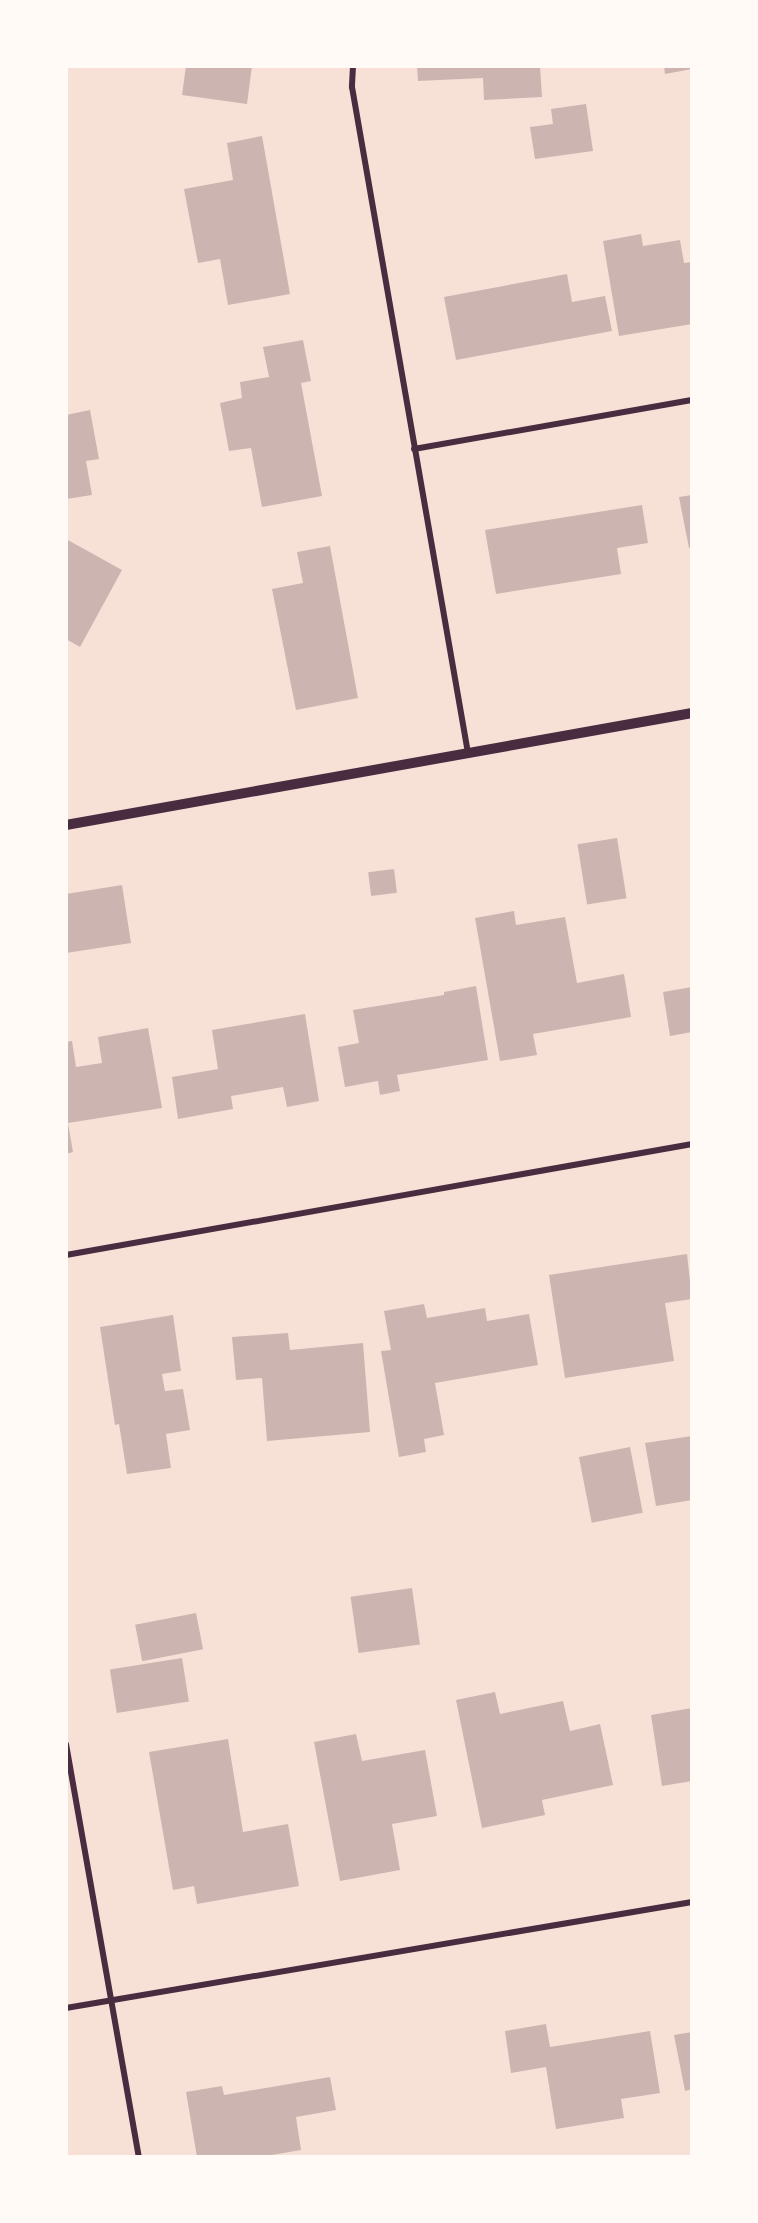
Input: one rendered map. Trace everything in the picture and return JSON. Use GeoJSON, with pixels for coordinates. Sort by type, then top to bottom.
{"type":"FeatureCollection","features":[{"type":"Feature","properties":{"kind":"street"},"geometry":{"type":"LineString","coordinates":[[353,66],[352,87],[468,753]]}},
{"type":"Feature","properties":{"kind":"street"},"geometry":{"type":"LineString","coordinates":[[414,449],[692,400]]}},
{"type":"Feature","properties":{"kind":"street"},"geometry":{"type":"LineString","coordinates":[[66,825],[692,713]]}},
{"type":"Feature","properties":{"kind":"street"},"geometry":{"type":"LineString","coordinates":[[66,1255],[692,1144]]}},
{"type":"Feature","properties":{"kind":"street"},"geometry":{"type":"LineString","coordinates":[[66,1744],[139,2157]]}},
{"type":"Feature","properties":{"kind":"street"},"geometry":{"type":"LineString","coordinates":[[66,2008],[692,1902]]}},
{"type":"Feature","properties":{"kind":"building"},"geometry":{"type":"Polygon","coordinates":[[[186,66],[252,66],[247,104],[182,95],[186,66]]]}},
{"type":"Feature","properties":{"kind":"building"},"geometry":{"type":"Polygon","coordinates":[[[417,66],[540,66],[542,97],[484,100],[483,78],[418,81],[417,66]]]}},
{"type":"Feature","properties":{"kind":"building"},"geometry":{"type":"Polygon","coordinates":[[[664,66],[692,66],[692,69],[665,74],[664,66]]]}},
{"type":"Feature","properties":{"kind":"building"},"geometry":{"type":"Polygon","coordinates":[[[586,104],[593,151],[535,159],[530,127],[553,124],[551,109],[586,104]]]}},
{"type":"Feature","properties":{"kind":"building"},"geometry":{"type":"Polygon","coordinates":[[[262,136],[290,294],[228,305],[220,259],[198,263],[184,189],[233,180],[227,143],[262,136]]]}},
{"type":"Feature","properties":{"kind":"building"},"geometry":{"type":"Polygon","coordinates":[[[641,234],[643,246],[680,240],[684,263],[692,262],[692,324],[619,336],[603,241],[641,234]]]}},
{"type":"Feature","properties":{"kind":"building"},"geometry":{"type":"Polygon","coordinates":[[[567,274],[572,302],[605,296],[612,331],[456,360],[444,297],[567,274]]]}},
{"type":"Feature","properties":{"kind":"building"},"geometry":{"type":"Polygon","coordinates":[[[303,340],[311,381],[301,383],[322,496],[262,507],[251,448],[229,451],[220,403],[242,398],[240,382],[269,377],[263,347],[303,340]]]}},
{"type":"Feature","properties":{"kind":"building"},"geometry":{"type":"Polygon","coordinates":[[[90,410],[99,459],[86,461],[92,495],[66,499],[66,415],[90,410]]]}},
{"type":"Feature","properties":{"kind":"building"},"geometry":{"type":"Polygon","coordinates":[[[692,495],[692,548],[689,548],[679,497],[692,495]]]}},
{"type":"Feature","properties":{"kind":"building"},"geometry":{"type":"Polygon","coordinates":[[[642,505],[648,543],[617,548],[621,574],[496,594],[485,530],[642,505]]]}},
{"type":"Feature","properties":{"kind":"building"},"geometry":{"type":"Polygon","coordinates":[[[66,539],[122,570],[80,647],[66,639],[66,539]]]}},
{"type":"Feature","properties":{"kind":"building"},"geometry":{"type":"Polygon","coordinates":[[[330,546],[358,698],[296,710],[272,589],[303,583],[297,552],[330,546]]]}},
{"type":"Feature","properties":{"kind":"building"},"geometry":{"type":"Polygon","coordinates":[[[617,838],[627,898],[587,905],[577,844],[617,838]]]}},
{"type":"Feature","properties":{"kind":"building"},"geometry":{"type":"Polygon","coordinates":[[[394,869],[397,893],[371,896],[368,872],[394,869]]]}},
{"type":"Feature","properties":{"kind":"building"},"geometry":{"type":"Polygon","coordinates":[[[122,885],[131,943],[66,953],[66,894],[122,885]]]}},
{"type":"Feature","properties":{"kind":"building"},"geometry":{"type":"Polygon","coordinates":[[[514,911],[516,925],[565,917],[577,983],[624,974],[631,1017],[533,1034],[537,1055],[500,1061],[475,918],[514,911]]]}},
{"type":"Feature","properties":{"kind":"building"},"geometry":{"type":"Polygon","coordinates":[[[476,986],[488,1060],[397,1075],[400,1091],[380,1095],[378,1081],[345,1087],[338,1047],[359,1043],[353,1010],[444,995],[444,992],[476,986]]]}},
{"type":"Feature","properties":{"kind":"building"},"geometry":{"type":"Polygon","coordinates":[[[692,987],[692,1032],[670,1036],[663,992],[692,987]]]}},
{"type":"Feature","properties":{"kind":"building"},"geometry":{"type":"Polygon","coordinates":[[[305,1014],[319,1101],[287,1107],[283,1087],[231,1096],[233,1109],[178,1119],[172,1077],[218,1069],[212,1030],[305,1014]]]}},
{"type":"Feature","properties":{"kind":"building"},"geometry":{"type":"Polygon","coordinates":[[[148,1028],[162,1108],[68,1123],[73,1152],[66,1154],[66,1042],[72,1041],[76,1067],[102,1063],[98,1037],[148,1028]]]}},
{"type":"Feature","properties":{"kind":"building"},"geometry":{"type":"Polygon","coordinates":[[[687,1254],[692,1299],[665,1303],[674,1361],[565,1378],[549,1275],[687,1254]]]}},
{"type":"Feature","properties":{"kind":"building"},"geometry":{"type":"Polygon","coordinates":[[[424,1304],[427,1318],[485,1308],[487,1321],[529,1314],[538,1365],[435,1383],[444,1435],[424,1439],[426,1452],[399,1457],[381,1351],[391,1350],[384,1311],[424,1304]]]}},
{"type":"Feature","properties":{"kind":"building"},"geometry":{"type":"Polygon","coordinates":[[[173,1315],[181,1371],[162,1374],[165,1391],[183,1389],[190,1430],[166,1434],[171,1468],[127,1474],[119,1424],[115,1425],[100,1327],[173,1315]]]}},
{"type":"Feature","properties":{"kind":"building"},"geometry":{"type":"Polygon","coordinates":[[[288,1333],[290,1350],[363,1343],[370,1432],[267,1441],[262,1378],[236,1380],[232,1337],[288,1333]]]}},
{"type":"Feature","properties":{"kind":"building"},"geometry":{"type":"Polygon","coordinates":[[[692,1436],[692,1500],[656,1506],[645,1443],[692,1436]]]}},
{"type":"Feature","properties":{"kind":"building"},"geometry":{"type":"Polygon","coordinates":[[[630,1447],[643,1513],[592,1523],[579,1457],[630,1447]]]}},
{"type":"Feature","properties":{"kind":"building"},"geometry":{"type":"Polygon","coordinates":[[[412,1588],[420,1644],[359,1653],[351,1597],[412,1588]]]}},
{"type":"Feature","properties":{"kind":"building"},"geometry":{"type":"Polygon","coordinates":[[[196,1613],[203,1649],[142,1661],[135,1625],[196,1613]]]}},
{"type":"Feature","properties":{"kind":"building"},"geometry":{"type":"Polygon","coordinates":[[[182,1658],[189,1701],[117,1713],[110,1669],[182,1658]]]}},
{"type":"Feature","properties":{"kind":"building"},"geometry":{"type":"Polygon","coordinates":[[[495,1692],[500,1714],[563,1701],[570,1731],[600,1724],[613,1785],[542,1800],[545,1815],[482,1828],[456,1700],[495,1692]]]}},
{"type":"Feature","properties":{"kind":"building"},"geometry":{"type":"Polygon","coordinates":[[[692,1708],[692,1781],[662,1786],[651,1715],[692,1708]]]}},
{"type":"Feature","properties":{"kind":"building"},"geometry":{"type":"Polygon","coordinates":[[[356,1734],[362,1761],[425,1750],[437,1816],[392,1824],[400,1870],[340,1881],[314,1742],[356,1734]]]}},
{"type":"Feature","properties":{"kind":"building"},"geometry":{"type":"Polygon","coordinates":[[[228,1739],[243,1832],[288,1824],[299,1886],[197,1904],[194,1886],[173,1890],[149,1752],[228,1739]]]}},
{"type":"Feature","properties":{"kind":"building"},"geometry":{"type":"Polygon","coordinates":[[[546,2024],[550,2047],[650,2031],[660,2093],[621,2099],[624,2118],[556,2129],[546,2067],[511,2073],[505,2031],[546,2024]]]}},
{"type":"Feature","properties":{"kind":"building"},"geometry":{"type":"Polygon","coordinates":[[[692,2032],[692,2089],[685,2091],[674,2035],[692,2032]]]}},
{"type":"Feature","properties":{"kind":"building"},"geometry":{"type":"Polygon","coordinates":[[[330,2077],[336,2110],[296,2117],[301,2150],[260,2157],[197,2157],[186,2092],[222,2086],[224,2095],[330,2077]]]}}]}
